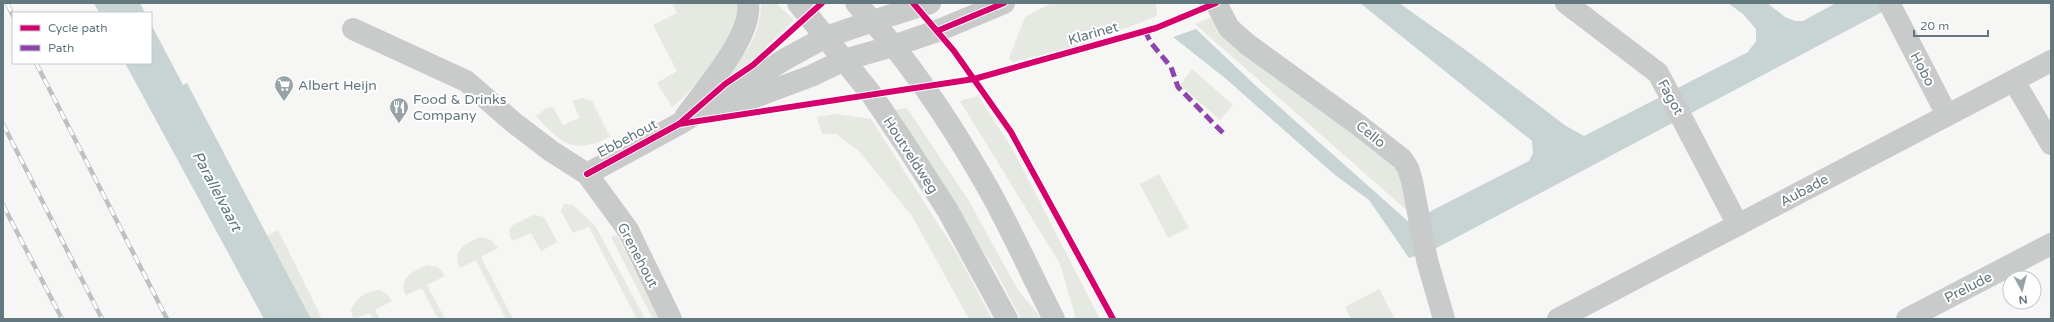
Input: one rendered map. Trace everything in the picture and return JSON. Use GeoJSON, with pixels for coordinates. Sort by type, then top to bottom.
{"type":"FeatureCollection","features":[{"type":"Feature","properties":{"kind":"street"},"geometry":{"type":"LineString","coordinates":[[679,124],[729,58],[745,29],[749,9],[748,3]]}},
{"type":"Feature","properties":{"kind":"street","name":"Houtveldweg"},"geometry":{"type":"LineString","coordinates":[[798,3],[872,95],[948,211],[1007,319]]}},
{"type":"Feature","properties":{"kind":"street"},"geometry":{"type":"LineString","coordinates":[[856,3],[873,21],[933,99],[988,189],[1054,319]]}},
{"type":"Feature","properties":{"kind":"street","name":"Ebbehout"},"geometry":{"type":"LineString","coordinates":[[353,29],[466,81],[513,122],[551,151],[587,174],[679,124],[786,58],[826,37],[930,3]]}},
{"type":"Feature","properties":{"kind":"street","name":"Ebbehout"},"geometry":{"type":"LineString","coordinates":[[679,124],[779,88],[844,60],[893,46],[936,31],[1004,3]]}},
{"type":"Feature","properties":{"kind":"street","name":"Cello"},"geometry":{"type":"LineString","coordinates":[[1216,3],[1229,28],[1247,44],[1356,122],[1402,159],[1410,175],[1427,260],[1444,319]]}},
{"type":"Feature","properties":{"kind":"street","name":"Fagot"},"geometry":{"type":"LineString","coordinates":[[1566,3],[1658,73],[1738,225]]}},
{"type":"Feature","properties":{"kind":"street","name":"Hobo"},"geometry":{"type":"LineString","coordinates":[[1891,7],[1947,115]]}},
{"type":"Feature","properties":{"kind":"street","name":"Aubade"},"geometry":{"type":"LineString","coordinates":[[1558,319],[2051,61]]}},
{"type":"Feature","properties":{"kind":"street"},"geometry":{"type":"LineString","coordinates":[[2014,81],[2051,144]]}},
{"type":"Feature","properties":{"kind":"street","name":"Grenehout"},"geometry":{"type":"LineString","coordinates":[[587,174],[628,230],[671,319]]}},
{"type":"Feature","properties":{"kind":"street","name":"Prelude"},"geometry":{"type":"LineString","coordinates":[[1907,319],[2051,244]]}},
{"type":"Feature","properties":{"kind":"shaded area"},"geometry":{"type":"Polygon","coordinates":[[[672,3],[739,3],[738,15],[733,29],[719,54],[700,79],[672,107],[657,83],[677,71],[653,25],[677,13],[672,3]]]}},
{"type":"Feature","properties":{"kind":"shaded area"},"geometry":{"type":"Polygon","coordinates":[[[761,3],[776,3],[794,20],[753,61],[720,81],[743,55],[754,37],[758,27],[761,3]]]}},
{"type":"Feature","properties":{"kind":"shaded area"},"geometry":{"type":"Polygon","coordinates":[[[1052,3],[1156,3],[1157,16],[1085,44],[1013,62],[1009,58],[1025,17],[1052,3]]]}},
{"type":"Feature","properties":{"kind":"shaded area"},"geometry":{"type":"Polygon","coordinates":[[[1212,17],[1397,167],[1410,213],[1195,24],[1212,17]]]}},
{"type":"Feature","properties":{"kind":"shaded area"},"geometry":{"type":"Polygon","coordinates":[[[1192,69],[1233,105],[1220,120],[1180,85],[1192,69]]]}},
{"type":"Feature","properties":{"kind":"shaded area"},"geometry":{"type":"Polygon","coordinates":[[[978,96],[1012,148],[1100,319],[1076,319],[1060,264],[960,101],[978,96]]]}},
{"type":"Feature","properties":{"kind":"shaded area"},"geometry":{"type":"Polygon","coordinates":[[[583,98],[592,101],[610,137],[586,145],[577,146],[568,144],[553,134],[536,116],[547,108],[553,107],[563,125],[580,118],[572,101],[583,98]]]}},
{"type":"Feature","properties":{"kind":"shaded area"},"geometry":{"type":"Polygon","coordinates":[[[907,108],[969,201],[1018,290],[1042,319],[1021,319],[997,273],[894,110],[907,108]]]}},
{"type":"Feature","properties":{"kind":"shaded area"},"geometry":{"type":"Polygon","coordinates":[[[836,114],[871,119],[958,255],[992,319],[969,319],[912,216],[859,151],[836,134],[822,134],[817,117],[836,114]]]}},
{"type":"Feature","properties":{"kind":"shaded area"},"geometry":{"type":"Polygon","coordinates":[[[1159,174],[1189,228],[1168,238],[1140,184],[1159,174]]]}},
{"type":"Feature","properties":{"kind":"shaded area"},"geometry":{"type":"Polygon","coordinates":[[[564,204],[573,205],[596,227],[645,319],[637,319],[589,227],[573,233],[561,211],[564,204]]]}},
{"type":"Feature","properties":{"kind":"shaded area"},"geometry":{"type":"Polygon","coordinates":[[[533,215],[544,217],[557,242],[541,251],[531,233],[513,241],[510,237],[509,230],[513,225],[533,215]]]}},
{"type":"Feature","properties":{"kind":"shaded area"},"geometry":{"type":"Polygon","coordinates":[[[278,230],[322,319],[311,319],[267,236],[278,230]]]}},
{"type":"Feature","properties":{"kind":"shaded area"},"geometry":{"type":"Polygon","coordinates":[[[617,235],[659,319],[653,319],[612,239],[612,236],[617,235]]]}},
{"type":"Feature","properties":{"kind":"shaded area"},"geometry":{"type":"Polygon","coordinates":[[[480,237],[491,240],[498,248],[481,257],[513,319],[506,319],[476,260],[460,268],[457,257],[461,248],[480,237]]]}},
{"type":"Feature","properties":{"kind":"shaded area"},"geometry":{"type":"Polygon","coordinates":[[[427,265],[438,267],[445,276],[427,285],[445,319],[438,319],[422,288],[406,295],[404,289],[405,280],[408,276],[427,265]]]}},
{"type":"Feature","properties":{"kind":"shaded area"},"geometry":{"type":"Polygon","coordinates":[[[1379,289],[1395,319],[1351,319],[1345,307],[1379,289]]]}},
{"type":"Feature","properties":{"kind":"shaded area"},"geometry":{"type":"Polygon","coordinates":[[[380,290],[386,293],[392,301],[375,310],[380,319],[373,319],[370,313],[353,319],[351,310],[359,298],[366,293],[380,290]]]}},
{"type":"Feature","properties":{"kind":"water"},"geometry":{"type":"Polygon","coordinates":[[[94,3],[140,3],[144,12],[98,12],[94,3]]]}},
{"type":"Feature","properties":{"kind":"water"},"geometry":{"type":"Polygon","coordinates":[[[1360,3],[1399,3],[1467,51],[1566,126],[1584,136],[1748,52],[1756,41],[1756,29],[1743,14],[1728,3],[1767,3],[1785,17],[1795,21],[1803,21],[1836,3],[1899,3],[1429,252],[1409,258],[1369,200],[1335,175],[1225,78],[1173,37],[1196,29],[1256,86],[1411,224],[1431,211],[1529,161],[1533,153],[1532,141],[1360,3]]]}},
{"type":"Feature","properties":{"kind":"water","name":"Parallelvaart"},"geometry":{"type":"Polygon","coordinates":[[[152,26],[183,85],[187,83],[311,319],[264,319],[126,64],[152,64],[152,26]]]}},
{"type":"Feature","properties":{"kind":"railway"},"geometry":{"type":"LineString","coordinates":[[7,3],[12,14]]}},
{"type":"Feature","properties":{"kind":"railway"},"geometry":{"type":"LineString","coordinates":[[37,64],[167,319]]}},
{"type":"Feature","properties":{"kind":"railway"},"geometry":{"type":"LineString","coordinates":[[3,124],[102,319]]}},
{"type":"Feature","properties":{"kind":"railway"},"geometry":{"type":"LineString","coordinates":[[3,205],[62,319]]}},
{"type":"Feature","properties":{"kind":"marked path"},"geometry":{"type":"LineString","coordinates":[[1145,31],[1151,43],[1171,67],[1178,87],[1224,134]]}},
{"type":"Feature","properties":{"kind":"cycle path"},"geometry":{"type":"LineString","coordinates":[[587,174],[679,124],[725,84],[753,65],[822,3]]}},
{"type":"Feature","properties":{"kind":"cycle path"},"geometry":{"type":"LineString","coordinates":[[913,3],[954,51],[1011,132],[1113,319]]}},
{"type":"Feature","properties":{"kind":"cycle path"},"geometry":{"type":"LineString","coordinates":[[937,31],[1004,3]]}},
{"type":"Feature","properties":{"kind":"cycle path","name":"Klarinet"},"geometry":{"type":"LineString","coordinates":[[679,124],[974,79],[1156,28],[1216,3]]}},
{"type":"Feature","properties":{"kind":"place","name":"Albert Heijn"},"geometry":{"type":"Point","coordinates":[284,102]}},
{"type":"Feature","properties":{"kind":"place","name":"Food & Drinks Company"},"geometry":{"type":"Point","coordinates":[399,124]}}]}
